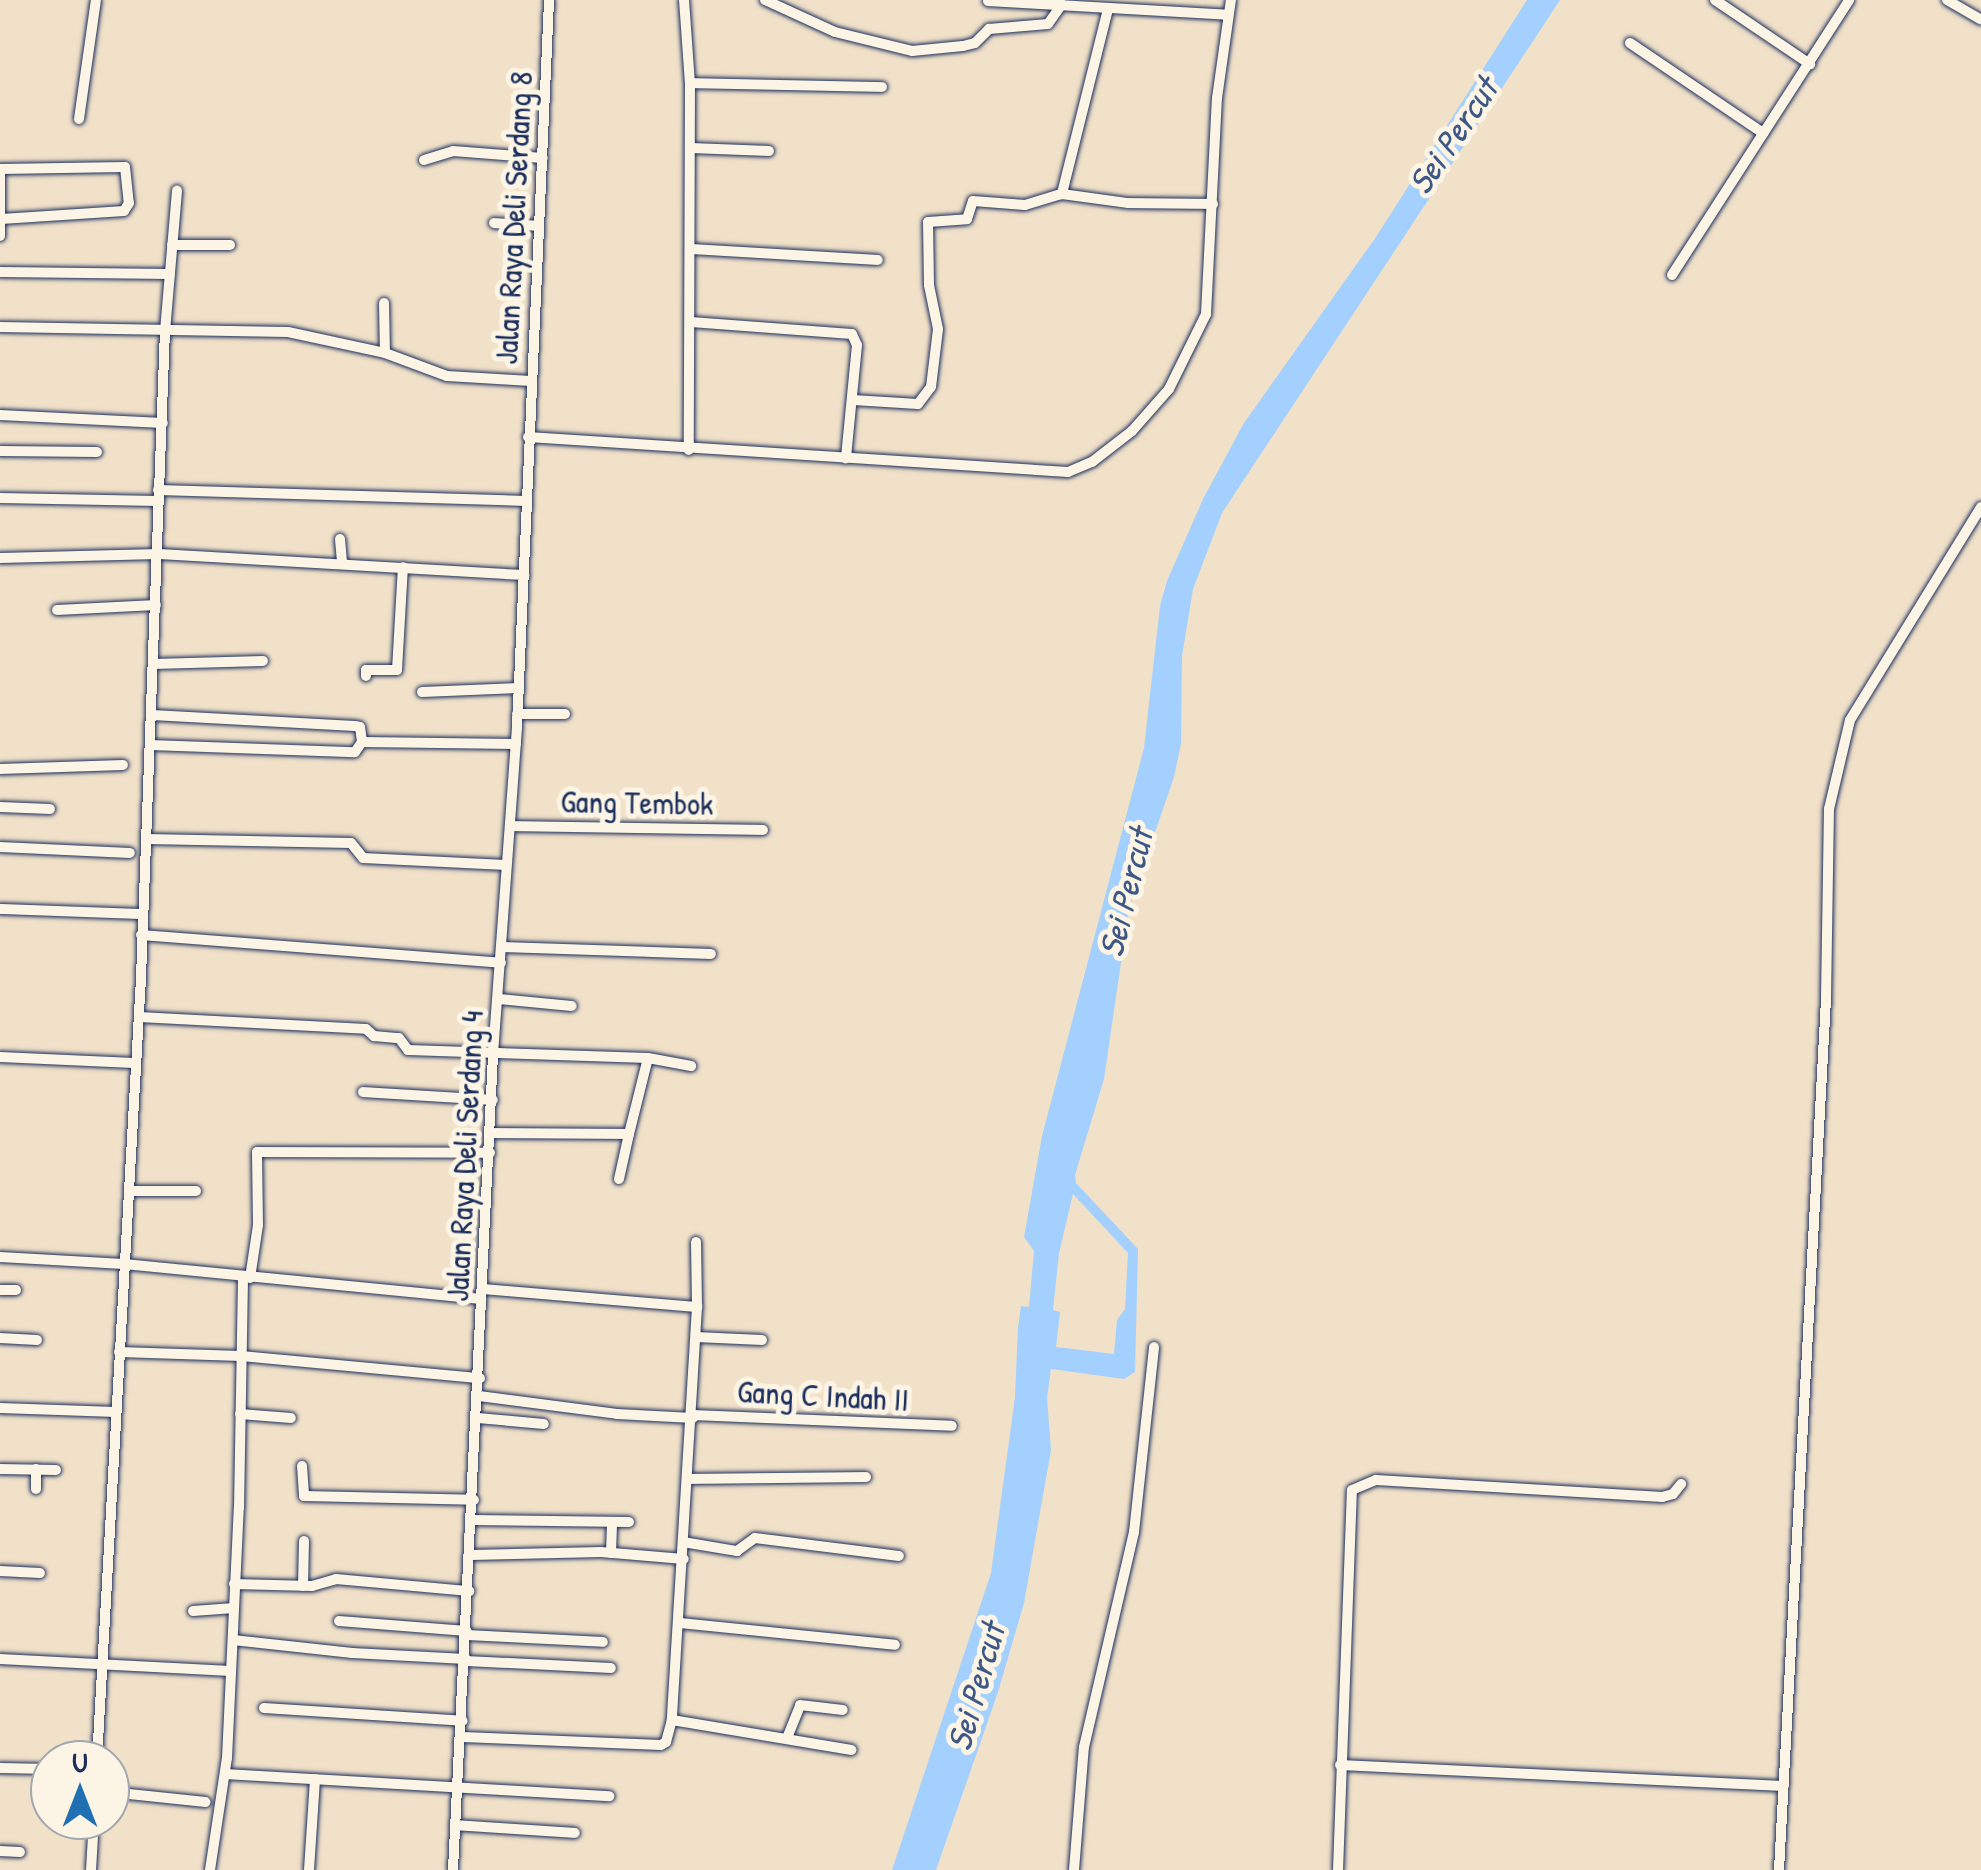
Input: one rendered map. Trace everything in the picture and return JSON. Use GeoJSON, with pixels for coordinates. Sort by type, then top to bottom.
{"type":"FeatureCollection","features":[{"type":"Feature","properties":{"kind":"street"},"geometry":{"type":"LineString","coordinates":[[79,119],[96,0]]}},
{"type":"Feature","properties":{"kind":"street","name":"Jalan Raya Deli Serdang 8"},"geometry":{"type":"LineString","coordinates":[[528,440],[549,0]]}},
{"type":"Feature","properties":{"kind":"street"},"geometry":{"type":"LineString","coordinates":[[684,0],[691,148],[689,450]]}},
{"type":"Feature","properties":{"kind":"street"},"geometry":{"type":"LineString","coordinates":[[765,0],[835,32],[912,50],[963,46],[976,42],[989,30],[1048,24],[1062,4]]}},
{"type":"Feature","properties":{"kind":"street"},"geometry":{"type":"LineString","coordinates":[[528,440],[1068,472],[1092,462],[1151,410],[1190,351],[1208,300],[1217,98],[1231,0]]}},
{"type":"Feature","properties":{"kind":"street"},"geometry":{"type":"LineString","coordinates":[[1715,0],[1810,64]]}},
{"type":"Feature","properties":{"kind":"street"},"geometry":{"type":"LineString","coordinates":[[1947,0],[1981,20]]}},
{"type":"Feature","properties":{"kind":"street"},"geometry":{"type":"LineString","coordinates":[[988,1],[1228,15]]}},
{"type":"Feature","properties":{"kind":"street"},"geometry":{"type":"LineString","coordinates":[[1672,275],[1810,64],[1845,2]]}},
{"type":"Feature","properties":{"kind":"street"},"geometry":{"type":"LineString","coordinates":[[1062,194],[1108,9]]}},
{"type":"Feature","properties":{"kind":"street"},"geometry":{"type":"LineString","coordinates":[[1630,43],[1762,133]]}},
{"type":"Feature","properties":{"kind":"street"},"geometry":{"type":"LineString","coordinates":[[690,83],[882,87]]}},
{"type":"Feature","properties":{"kind":"street"},"geometry":{"type":"LineString","coordinates":[[691,148],[769,151]]}},
{"type":"Feature","properties":{"kind":"street"},"geometry":{"type":"LineString","coordinates":[[424,160],[453,151],[543,158]]}},
{"type":"Feature","properties":{"kind":"street"},"geometry":{"type":"LineString","coordinates":[[0,236],[0,169],[122,167],[128,172],[129,203],[124,211],[1,219]]}},
{"type":"Feature","properties":{"kind":"street"},"geometry":{"type":"LineString","coordinates":[[99,1740],[139,1017],[165,331],[176,190]]}},
{"type":"Feature","properties":{"kind":"street"},"geometry":{"type":"LineString","coordinates":[[853,400],[918,404],[931,387],[938,328],[929,285],[928,222],[966,219],[973,201],[1025,205],[1062,194],[1128,203],[1213,204]]}},
{"type":"Feature","properties":{"kind":"street"},"geometry":{"type":"LineString","coordinates":[[494,223],[539,226]]}},
{"type":"Feature","properties":{"kind":"street"},"geometry":{"type":"LineString","coordinates":[[172,245],[230,245]]}},
{"type":"Feature","properties":{"kind":"street"},"geometry":{"type":"LineString","coordinates":[[692,249],[878,260]]}},
{"type":"Feature","properties":{"kind":"street"},"geometry":{"type":"LineString","coordinates":[[0,272],[170,274]]}},
{"type":"Feature","properties":{"kind":"street"},"geometry":{"type":"LineString","coordinates":[[384,303],[385,353]]}},
{"type":"Feature","properties":{"kind":"street"},"geometry":{"type":"LineString","coordinates":[[691,322],[852,334],[857,345],[846,458]]}},
{"type":"Feature","properties":{"kind":"street"},"geometry":{"type":"LineString","coordinates":[[0,327],[288,332],[385,353],[446,376],[531,381]]}},
{"type":"Feature","properties":{"kind":"street"},"geometry":{"type":"LineString","coordinates":[[0,415],[163,423]]}},
{"type":"Feature","properties":{"kind":"street","name":"Jalan Raya Deli Serdang 4"},"geometry":{"type":"LineString","coordinates":[[453,1870],[494,1054],[516,744],[528,440]]}},
{"type":"Feature","properties":{"kind":"street"},"geometry":{"type":"LineString","coordinates":[[0,451],[97,452]]}},
{"type":"Feature","properties":{"kind":"street"},"geometry":{"type":"LineString","coordinates":[[0,498],[526,501]]}},
{"type":"Feature","properties":{"kind":"street"},"geometry":{"type":"LineString","coordinates":[[1780,1870],[1826,998],[1830,809],[1850,720],[1981,507]]}},
{"type":"Feature","properties":{"kind":"street"},"geometry":{"type":"LineString","coordinates":[[340,540],[342,564]]}},
{"type":"Feature","properties":{"kind":"street"},"geometry":{"type":"LineString","coordinates":[[0,558],[159,554],[524,575]]}},
{"type":"Feature","properties":{"kind":"street"},"geometry":{"type":"LineString","coordinates":[[366,676],[366,670],[397,670],[403,568]]}},
{"type":"Feature","properties":{"kind":"street"},"geometry":{"type":"LineString","coordinates":[[57,610],[156,606]]}},
{"type":"Feature","properties":{"kind":"street"},"geometry":{"type":"LineString","coordinates":[[154,664],[262,662]]}},
{"type":"Feature","properties":{"kind":"street"},"geometry":{"type":"LineString","coordinates":[[422,692],[518,688]]}},
{"type":"Feature","properties":{"kind":"street"},"geometry":{"type":"LineString","coordinates":[[517,714],[565,714]]}},
{"type":"Feature","properties":{"kind":"street"},"geometry":{"type":"LineString","coordinates":[[150,745],[355,752],[362,742],[360,727],[355,726],[152,715]]}},
{"type":"Feature","properties":{"kind":"street"},"geometry":{"type":"LineString","coordinates":[[362,742],[516,744]]}},
{"type":"Feature","properties":{"kind":"street"},"geometry":{"type":"LineString","coordinates":[[0,769],[123,765]]}},
{"type":"Feature","properties":{"kind":"street"},"geometry":{"type":"LineString","coordinates":[[0,808],[50,809]]}},
{"type":"Feature","properties":{"kind":"street","name":"Gang Tembok"},"geometry":{"type":"LineString","coordinates":[[510,826],[764,830]]}},
{"type":"Feature","properties":{"kind":"street"},"geometry":{"type":"LineString","coordinates":[[146,839],[351,843],[363,858],[506,866]]}},
{"type":"Feature","properties":{"kind":"street"},"geometry":{"type":"LineString","coordinates":[[0,847],[130,852]]}},
{"type":"Feature","properties":{"kind":"street"},"geometry":{"type":"LineString","coordinates":[[0,909],[142,914]]}},
{"type":"Feature","properties":{"kind":"street"},"geometry":{"type":"LineString","coordinates":[[142,934],[501,963]]}},
{"type":"Feature","properties":{"kind":"street"},"geometry":{"type":"LineString","coordinates":[[502,946],[711,954]]}},
{"type":"Feature","properties":{"kind":"street"},"geometry":{"type":"LineString","coordinates":[[499,999],[572,1006]]}},
{"type":"Feature","properties":{"kind":"street"},"geometry":{"type":"LineString","coordinates":[[139,1017],[364,1029],[374,1036],[397,1038],[408,1050],[648,1058],[691,1066]]}},
{"type":"Feature","properties":{"kind":"street"},"geometry":{"type":"LineString","coordinates":[[0,1057],[134,1063]]}},
{"type":"Feature","properties":{"kind":"street"},"geometry":{"type":"LineString","coordinates":[[618,1179],[648,1058]]}},
{"type":"Feature","properties":{"kind":"street"},"geometry":{"type":"LineString","coordinates":[[362,1092],[494,1100]]}},
{"type":"Feature","properties":{"kind":"street"},"geometry":{"type":"LineString","coordinates":[[492,1132],[629,1134]]}},
{"type":"Feature","properties":{"kind":"street"},"geometry":{"type":"LineString","coordinates":[[210,1870],[226,1774],[241,1356],[246,1277],[258,1226],[257,1152],[490,1153]]}},
{"type":"Feature","properties":{"kind":"street"},"geometry":{"type":"LineString","coordinates":[[129,1191],[196,1191]]}},
{"type":"Feature","properties":{"kind":"street"},"geometry":{"type":"LineString","coordinates":[[462,1737],[660,1746],[666,1742],[672,1720],[680,1624],[693,1416],[696,1242]]}},
{"type":"Feature","properties":{"kind":"street"},"geometry":{"type":"LineString","coordinates":[[0,1257],[697,1307]]}},
{"type":"Feature","properties":{"kind":"street"},"geometry":{"type":"LineString","coordinates":[[0,1290],[16,1290]]}},
{"type":"Feature","properties":{"kind":"street"},"geometry":{"type":"LineString","coordinates":[[696,1337],[762,1340]]}},
{"type":"Feature","properties":{"kind":"street"},"geometry":{"type":"LineString","coordinates":[[0,1338],[36,1340]]}},
{"type":"Feature","properties":{"kind":"street"},"geometry":{"type":"LineString","coordinates":[[1074,1870],[1084,1747],[1134,1532],[1154,1347]]}},
{"type":"Feature","properties":{"kind":"street"},"geometry":{"type":"LineString","coordinates":[[119,1352],[241,1356],[480,1378]]}},
{"type":"Feature","properties":{"kind":"street","name":"Gang C Indah II"},"geometry":{"type":"LineString","coordinates":[[479,1396],[693,1416],[952,1426]]}},
{"type":"Feature","properties":{"kind":"street"},"geometry":{"type":"LineString","coordinates":[[0,1408],[116,1412]]}},
{"type":"Feature","properties":{"kind":"street"},"geometry":{"type":"LineString","coordinates":[[240,1414],[291,1418]]}},
{"type":"Feature","properties":{"kind":"street"},"geometry":{"type":"LineString","coordinates":[[478,1418],[544,1424]]}},
{"type":"Feature","properties":{"kind":"street"},"geometry":{"type":"LineString","coordinates":[[302,1466],[303,1496],[474,1500]]}},
{"type":"Feature","properties":{"kind":"street"},"geometry":{"type":"LineString","coordinates":[[0,1469],[56,1470]]}},
{"type":"Feature","properties":{"kind":"street"},"geometry":{"type":"LineString","coordinates":[[36,1469],[36,1488]]}},
{"type":"Feature","properties":{"kind":"street"},"geometry":{"type":"LineString","coordinates":[[688,1480],[866,1477]]}},
{"type":"Feature","properties":{"kind":"street"},"geometry":{"type":"LineString","coordinates":[[1338,1870],[1352,1490],[1376,1480],[1662,1496],[1673,1494],[1682,1484]]}},
{"type":"Feature","properties":{"kind":"street"},"geometry":{"type":"LineString","coordinates":[[473,1520],[628,1522]]}},
{"type":"Feature","properties":{"kind":"street"},"geometry":{"type":"LineString","coordinates":[[611,1552],[612,1522]]}},
{"type":"Feature","properties":{"kind":"street"},"geometry":{"type":"LineString","coordinates":[[683,1542],[739,1551],[755,1538],[899,1556]]}},
{"type":"Feature","properties":{"kind":"street"},"geometry":{"type":"LineString","coordinates":[[302,1586],[304,1541]]}},
{"type":"Feature","properties":{"kind":"street"},"geometry":{"type":"LineString","coordinates":[[471,1554],[611,1552],[684,1560]]}},
{"type":"Feature","properties":{"kind":"street"},"geometry":{"type":"LineString","coordinates":[[0,1571],[40,1573]]}},
{"type":"Feature","properties":{"kind":"street"},"geometry":{"type":"LineString","coordinates":[[234,1584],[302,1586],[336,1580],[469,1591]]}},
{"type":"Feature","properties":{"kind":"street"},"geometry":{"type":"LineString","coordinates":[[193,1610],[234,1608]]}},
{"type":"Feature","properties":{"kind":"street"},"geometry":{"type":"LineString","coordinates":[[339,1621],[604,1642]]}},
{"type":"Feature","properties":{"kind":"street"},"geometry":{"type":"LineString","coordinates":[[680,1624],[894,1646]]}},
{"type":"Feature","properties":{"kind":"street"},"geometry":{"type":"LineString","coordinates":[[233,1640],[352,1654],[611,1668]]}},
{"type":"Feature","properties":{"kind":"street"},"geometry":{"type":"LineString","coordinates":[[0,1659],[232,1670]]}},
{"type":"Feature","properties":{"kind":"street"},"geometry":{"type":"LineString","coordinates":[[787,1738],[802,1704],[842,1710]]}},
{"type":"Feature","properties":{"kind":"street"},"geometry":{"type":"LineString","coordinates":[[264,1708],[463,1721]]}},
{"type":"Feature","properties":{"kind":"street"},"geometry":{"type":"LineString","coordinates":[[672,1720],[852,1750]]}},
{"type":"Feature","properties":{"kind":"street"},"geometry":{"type":"LineString","coordinates":[[1340,1766],[1784,1786]]}},
{"type":"Feature","properties":{"kind":"street"},"geometry":{"type":"LineString","coordinates":[[0,1768],[30,1769]]}},
{"type":"Feature","properties":{"kind":"street"},"geometry":{"type":"LineString","coordinates":[[226,1774],[609,1796]]}},
{"type":"Feature","properties":{"kind":"street"},"geometry":{"type":"LineString","coordinates":[[309,1870],[315,1779]]}},
{"type":"Feature","properties":{"kind":"street"},"geometry":{"type":"LineString","coordinates":[[130,1794],[205,1802]]}},
{"type":"Feature","properties":{"kind":"street"},"geometry":{"type":"LineString","coordinates":[[456,1825],[575,1833]]}},
{"type":"Feature","properties":{"kind":"street"},"geometry":{"type":"LineString","coordinates":[[90,1870],[92,1840]]}},
{"type":"Feature","properties":{"kind":"street"},"geometry":{"type":"LineString","coordinates":[[0,1852],[20,1852]]}},
{"type":"Feature","properties":{"kind":"water","name":"Sei Percut"},"geometry":{"type":"Polygon","coordinates":[[[1527,0],[1560,0],[1222,513],[1193,589],[1182,656],[1181,744],[1174,777],[1129,908],[1104,1079],[1075,1175],[1076,1183],[1138,1249],[1135,1372],[1124,1379],[1051,1369],[1047,1398],[1051,1450],[1024,1603],[998,1692],[936,1870],[892,1870],[991,1573],[1015,1397],[1021,1306],[1029,1307],[1034,1251],[1024,1237],[1042,1136],[1144,748],[1160,606],[1167,581],[1204,497],[1244,423],[1376,237],[1527,0]],[[1073,1194],[1059,1253],[1053,1310],[1060,1312],[1056,1347],[1114,1354],[1117,1320],[1125,1309],[1128,1253],[1073,1194]]]}}]}
